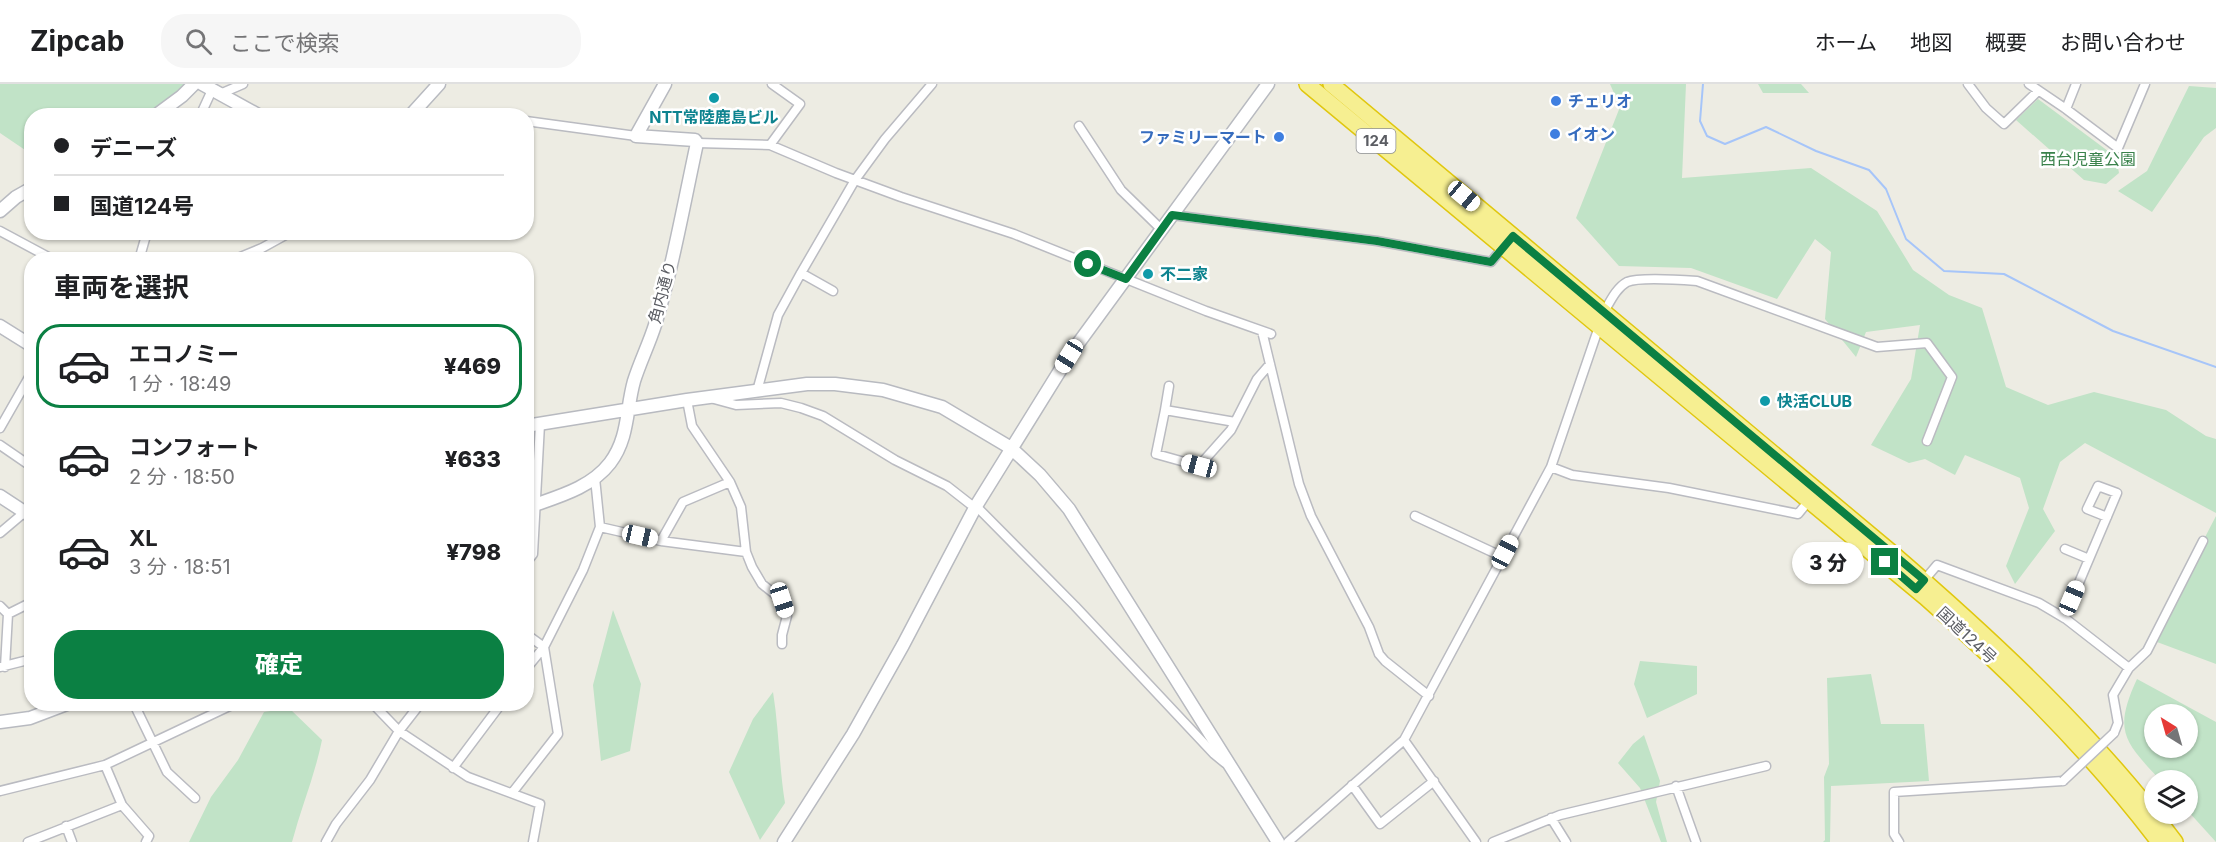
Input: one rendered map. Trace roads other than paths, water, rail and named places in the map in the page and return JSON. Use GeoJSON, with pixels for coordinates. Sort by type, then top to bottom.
{"type":"FeatureCollection","features":[{"type":"Feature","properties":{"kind":"highway","name":"国道124号"},"geometry":{"type":"LineString","coordinates":[[1307,84],[1508,241],[1920,585],[1973,624],[2066,716],[2112,766],[2175,842]]}},
{"type":"Feature","properties":{"kind":"highway","name":"国道124号"},"geometry":{"type":"LineString","coordinates":[[1331,84],[1508,241]]}},
{"type":"Feature","properties":{"kind":"highway","name":"国道124号"},"geometry":{"type":"LineString","coordinates":[[1920,585],[2057,723],[2159,842]]}},
{"type":"Feature","properties":{"kind":"street"},"geometry":{"type":"LineString","coordinates":[[166,108],[194,84]]}},
{"type":"Feature","properties":{"kind":"street"},"geometry":{"type":"LineString","coordinates":[[211,89],[243,84]]}},
{"type":"Feature","properties":{"kind":"street"},"geometry":{"type":"LineString","coordinates":[[417,108],[439,84]]}},
{"type":"Feature","properties":{"kind":"street"},"geometry":{"type":"LineString","coordinates":[[636,136],[665,84]]}},
{"type":"Feature","properties":{"kind":"street"},"geometry":{"type":"LineString","coordinates":[[770,145],[800,104],[772,84]]}},
{"type":"Feature","properties":{"kind":"street"},"geometry":{"type":"LineString","coordinates":[[757,391],[778,315],[801,273],[855,180],[885,139],[932,84]]}},
{"type":"Feature","properties":{"kind":"street"},"geometry":{"type":"LineString","coordinates":[[784,842],[853,734],[976,506],[1069,356],[1268,84]]}},
{"type":"Feature","properties":{"kind":"street"},"geometry":{"type":"LineString","coordinates":[[1968,84],[1986,108],[2004,124],[2038,91]]}},
{"type":"Feature","properties":{"kind":"street"},"geometry":{"type":"LineString","coordinates":[[2029,84],[2118,148],[2145,84]]}},
{"type":"Feature","properties":{"kind":"street"},"geometry":{"type":"LineString","coordinates":[[2066,109],[2076,84]]}},
{"type":"Feature","properties":{"kind":"street"},"geometry":{"type":"LineString","coordinates":[[203,108],[211,89]]}},
{"type":"Feature","properties":{"kind":"street"},"geometry":{"type":"LineString","coordinates":[[211,89],[245,108]]}},
{"type":"Feature","properties":{"kind":"street"},"geometry":{"type":"LineString","coordinates":[[534,122],[636,136],[695,140],[697,143],[770,145],[855,180],[1014,234],[1266,332],[1270,364],[1299,484],[1311,516],[1369,627],[1379,654],[1429,696]]}},
{"type":"Feature","properties":{"kind":"street"},"geometry":{"type":"LineString","coordinates":[[1079,126],[1121,189],[1162,230]]}},
{"type":"Feature","properties":{"kind":"street","name":"角内通り"},"geometry":{"type":"LineString","coordinates":[[534,505],[564,494],[595,478],[609,464],[622,444],[634,382],[655,325],[671,262],[697,143]]}},
{"type":"Feature","properties":{"kind":"street"},"geometry":{"type":"LineString","coordinates":[[0,211],[24,192]]}},
{"type":"Feature","properties":{"kind":"street"},"geometry":{"type":"LineString","coordinates":[[1172,215],[1377,241],[1491,262],[1508,241]]}},
{"type":"Feature","properties":{"kind":"street"},"geometry":{"type":"LineString","coordinates":[[0,231],[39,252]]}},
{"type":"Feature","properties":{"kind":"street"},"geometry":{"type":"LineString","coordinates":[[252,252],[276,240]]}},
{"type":"Feature","properties":{"kind":"street"},"geometry":{"type":"LineString","coordinates":[[801,273],[833,291]]}},
{"type":"Feature","properties":{"kind":"street"},"geometry":{"type":"LineString","coordinates":[[1288,842],[1324,813],[1352,785],[1404,740],[1551,467],[1602,319],[1615,294],[1627,283],[1677,279],[1708,285],[1876,347],[1927,343],[1952,376],[1928,441]]}},
{"type":"Feature","properties":{"kind":"street"},"geometry":{"type":"LineString","coordinates":[[0,326],[24,341]]}},
{"type":"Feature","properties":{"kind":"street"},"geometry":{"type":"LineString","coordinates":[[1170,386],[1156,454],[1199,466],[1231,430],[1257,379],[1270,364]]}},
{"type":"Feature","properties":{"kind":"street"},"geometry":{"type":"LineString","coordinates":[[534,425],[687,400],[807,384],[836,384],[882,390],[942,407],[1011,448],[1040,475],[1069,509],[1278,842]]}},
{"type":"Feature","properties":{"kind":"street"},"geometry":{"type":"LineString","coordinates":[[0,428],[24,386]]}},
{"type":"Feature","properties":{"kind":"street"},"geometry":{"type":"LineString","coordinates":[[708,397],[736,405],[781,404],[824,416],[895,460],[947,486],[976,506],[1177,712],[1214,754],[1230,767]]}},
{"type":"Feature","properties":{"kind":"street"},"geometry":{"type":"LineString","coordinates":[[687,400],[692,426],[730,482],[741,507],[746,552],[762,584],[782,600],[787,616],[782,644]]}},
{"type":"Feature","properties":{"kind":"street"},"geometry":{"type":"LineString","coordinates":[[1166,410],[1235,422]]}},
{"type":"Feature","properties":{"kind":"street"},"geometry":{"type":"LineString","coordinates":[[534,479],[540,424]]}},
{"type":"Feature","properties":{"kind":"street"},"geometry":{"type":"LineString","coordinates":[[0,445],[24,461]]}},
{"type":"Feature","properties":{"kind":"street"},"geometry":{"type":"LineString","coordinates":[[1551,467],[1572,475],[1669,488],[1798,514],[1813,495]]}},
{"type":"Feature","properties":{"kind":"street"},"geometry":{"type":"LineString","coordinates":[[534,659],[544,647],[583,570],[600,527],[595,478]]}},
{"type":"Feature","properties":{"kind":"street"},"geometry":{"type":"LineString","coordinates":[[661,541],[683,502],[730,482]]}},
{"type":"Feature","properties":{"kind":"street"},"geometry":{"type":"LineString","coordinates":[[0,496],[24,511]]}},
{"type":"Feature","properties":{"kind":"street"},"geometry":{"type":"LineString","coordinates":[[1415,516],[1503,556]]}},
{"type":"Feature","properties":{"kind":"street"},"geometry":{"type":"LineString","coordinates":[[0,533],[24,517]]}},
{"type":"Feature","properties":{"kind":"street"},"geometry":{"type":"LineString","coordinates":[[2064,618],[2107,517]]}},
{"type":"Feature","properties":{"kind":"street"},"geometry":{"type":"LineString","coordinates":[[600,527],[661,541],[746,552]]}},
{"type":"Feature","properties":{"kind":"street"},"geometry":{"type":"LineString","coordinates":[[1899,842],[1894,834],[1894,792],[2063,781],[2114,733],[2118,723],[2113,695],[2129,668],[2147,651],[2203,541]]}},
{"type":"Feature","properties":{"kind":"street"},"geometry":{"type":"LineString","coordinates":[[2065,549],[2089,559]]}},
{"type":"Feature","properties":{"kind":"street"},"geometry":{"type":"LineString","coordinates":[[1920,585],[1937,565],[2039,603],[2064,618],[2129,668]]}},
{"type":"Feature","properties":{"kind":"street"},"geometry":{"type":"LineString","coordinates":[[0,606],[8,614]]}},
{"type":"Feature","properties":{"kind":"street"},"geometry":{"type":"LineString","coordinates":[[8,614],[24,606]]}},
{"type":"Feature","properties":{"kind":"street"},"geometry":{"type":"LineString","coordinates":[[8,614],[3,667],[24,661]]}},
{"type":"Feature","properties":{"kind":"street"},"geometry":{"type":"LineString","coordinates":[[512,793],[558,734],[544,647],[534,640]]}},
{"type":"Feature","properties":{"kind":"street"},"geometry":{"type":"LineString","coordinates":[[0,722],[30,718],[48,711]]}},
{"type":"Feature","properties":{"kind":"street"},"geometry":{"type":"LineString","coordinates":[[137,711],[167,772],[195,798]]}},
{"type":"Feature","properties":{"kind":"street"},"geometry":{"type":"LineString","coordinates":[[0,791],[105,765],[219,711]]}},
{"type":"Feature","properties":{"kind":"street"},"geometry":{"type":"LineString","coordinates":[[380,711],[399,730],[468,777],[540,804],[533,842]]}},
{"type":"Feature","properties":{"kind":"street"},"geometry":{"type":"LineString","coordinates":[[326,842],[349,805],[370,780],[399,730],[414,711]]}},
{"type":"Feature","properties":{"kind":"street"},"geometry":{"type":"LineString","coordinates":[[453,768],[496,711]]}},
{"type":"Feature","properties":{"kind":"street"},"geometry":{"type":"LineString","coordinates":[[1404,740],[1476,842]]}},
{"type":"Feature","properties":{"kind":"street"},"geometry":{"type":"LineString","coordinates":[[105,765],[122,805],[149,836],[146,842]]}},
{"type":"Feature","properties":{"kind":"street"},"geometry":{"type":"LineString","coordinates":[[1493,842],[1551,818],[1766,766]]}},
{"type":"Feature","properties":{"kind":"street"},"geometry":{"type":"LineString","coordinates":[[1352,785],[1380,824],[1434,782]]}},
{"type":"Feature","properties":{"kind":"street"},"geometry":{"type":"LineString","coordinates":[[1676,786],[1696,842]]}},
{"type":"Feature","properties":{"kind":"street"},"geometry":{"type":"LineString","coordinates":[[28,842],[122,805]]}},
{"type":"Feature","properties":{"kind":"street"},"geometry":{"type":"LineString","coordinates":[[1551,818],[1566,842]]}},
{"type":"Feature","properties":{"kind":"street"},"geometry":{"type":"LineString","coordinates":[[66,826],[72,842]]}},
{"type":"Feature","properties":{"kind":"waterway"},"geometry":{"type":"LineString","coordinates":[[1703,84],[1700,121],[1707,136],[1725,144],[1766,127],[1816,151],[1869,170],[1886,189],[1906,239],[1944,271],[2004,274],[2113,331],[2216,367]]}},
{"type":"Feature","properties":{"kind":"place","name":"NTT常陸鹿島ビル"},"geometry":{"type":"Point","coordinates":[714,98]}},
{"type":"Feature","properties":{"kind":"place","name":"チェリオ"},"geometry":{"type":"Point","coordinates":[1556,101]}},
{"type":"Feature","properties":{"kind":"place","name":"イオン"},"geometry":{"type":"Point","coordinates":[1555,134]}},
{"type":"Feature","properties":{"kind":"place","name":"ファミリーマート"},"geometry":{"type":"Point","coordinates":[1279,137]}},
{"type":"Feature","properties":{"kind":"place","name":"不二家"},"geometry":{"type":"Point","coordinates":[1148,274]}},
{"type":"Feature","properties":{"kind":"place","name":"快活CLUB"},"geometry":{"type":"Point","coordinates":[1765,401]}},
{"type":"Feature","properties":{"kind":"park label","name":"西台児童公園"},"geometry":{"type":"Point","coordinates":[2088,159]}}]}
